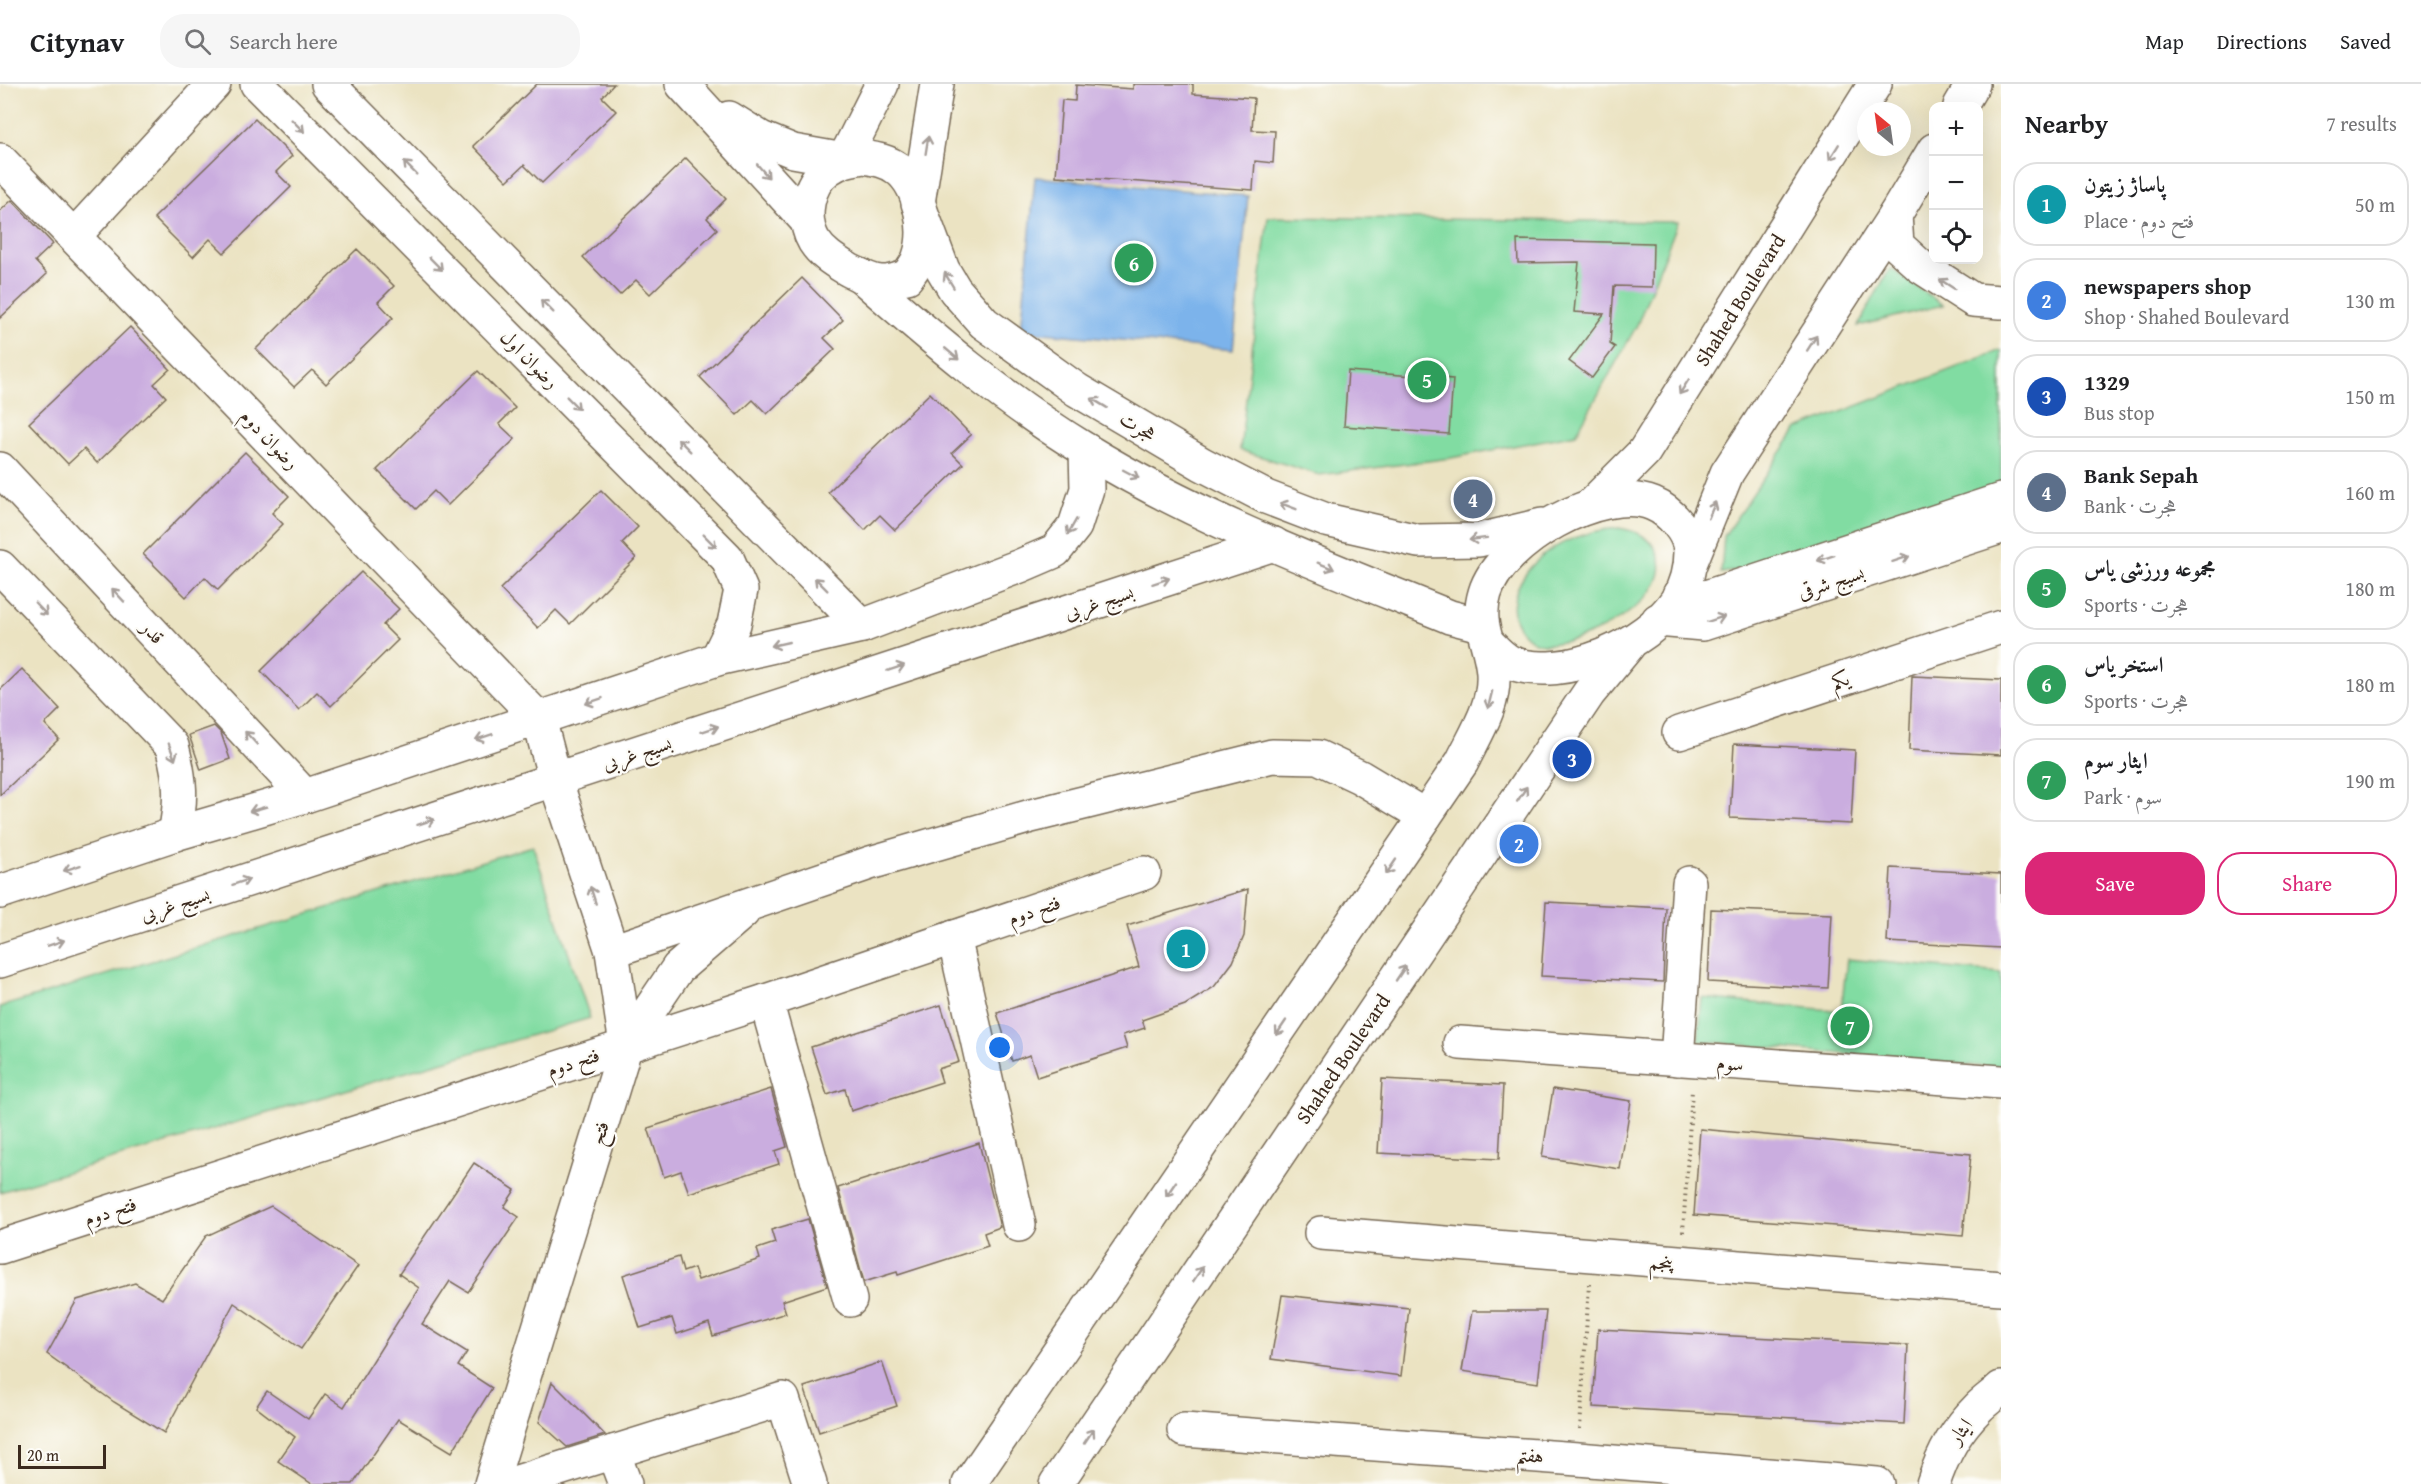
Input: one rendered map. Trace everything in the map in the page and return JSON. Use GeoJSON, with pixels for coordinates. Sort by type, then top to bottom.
{"type":"FeatureCollection","features":[{"type":"Feature","properties":{"kind":"street"},"geometry":{"type":"LineString","coordinates":[[74,236],[214,84]]}},
{"type":"Feature","properties":{"kind":"street","name":"رضوان اول"},"geometry":{"type":"LineString","coordinates":[[257,84],[727,558],[741,590],[734,624],[717,659]]}},
{"type":"Feature","properties":{"kind":"street"},"geometry":{"type":"LineString","coordinates":[[328,84],[862,626]]}},
{"type":"Feature","properties":{"kind":"street"},"geometry":{"type":"LineString","coordinates":[[882,84],[844,160],[827,170],[815,184],[808,202],[807,221],[813,240],[824,254],[860,275],[976,374],[1086,450],[1188,505],[1274,544],[1450,617],[1484,634],[1510,662],[1528,667],[1573,666],[1604,654],[1657,618],[1686,581],[1690,564],[1727,473],[1895,215],[1930,156]]}},
{"type":"Feature","properties":{"kind":"street","name":"هجرت"},"geometry":{"type":"LineString","coordinates":[[936,84],[918,203],[943,270],[955,290],[984,323],[1077,390],[1202,464],[1266,497],[1326,520],[1418,542],[1479,540],[1556,522]]}},
{"type":"Feature","properties":{"kind":"street","name":"Shahed Boulevard"},"geometry":{"type":"LineString","coordinates":[[1591,506],[1644,452],[1875,84]]}},
{"type":"Feature","properties":{"kind":"street"},"geometry":{"type":"LineString","coordinates":[[1962,102],[1973,84]]}},
{"type":"Feature","properties":{"kind":"street"},"geometry":{"type":"LineString","coordinates":[[688,91],[761,138],[793,151],[844,160],[863,157],[882,160],[899,170],[912,185],[918,203],[924,240],[919,259],[907,277],[883,282],[860,275]]}},
{"type":"Feature","properties":{"kind":"street"},"geometry":{"type":"LineString","coordinates":[[688,91],[807,221]]}},
{"type":"Feature","properties":{"kind":"street","name":"رضوان دوم"},"geometry":{"type":"LineString","coordinates":[[0,160],[539,719]]}},
{"type":"Feature","properties":{"kind":"street"},"geometry":{"type":"LineString","coordinates":[[1895,215],[1897,245],[1920,266],[1973,300],[2001,302]]}},
{"type":"Feature","properties":{"kind":"street"},"geometry":{"type":"LineString","coordinates":[[0,892],[175,834],[305,796],[717,659],[862,626],[1020,566],[1055,550],[1075,526],[1087,489],[1086,450]]}},
{"type":"Feature","properties":{"kind":"street","name":"قدر"},"geometry":{"type":"LineString","coordinates":[[0,469],[305,796]]}},
{"type":"Feature","properties":{"kind":"street"},"geometry":{"type":"LineString","coordinates":[[969,1484],[1462,762],[1491,701],[1493,673],[1480,611],[1486,590],[1498,570],[1519,547],[1556,522],[1591,506],[1638,499],[1662,508],[1672,516],[1690,545],[1690,564]]}},
{"type":"Feature","properties":{"kind":"street","name":"بسیج شرقی"},"geometry":{"type":"LineString","coordinates":[[1657,618],[1706,597],[2001,500]]}},
{"type":"Feature","properties":{"kind":"street","name":"بسیج شرقی"},"geometry":{"type":"LineString","coordinates":[[1657,618],[1703,624],[2001,527]]}},
{"type":"Feature","properties":{"kind":"street","name":"بسیج غربی"},"geometry":{"type":"LineString","coordinates":[[0,961],[1274,544]]}},
{"type":"Feature","properties":{"kind":"street"},"geometry":{"type":"LineString","coordinates":[[0,567],[172,746],[180,774],[181,802],[175,834]]}},
{"type":"Feature","properties":{"kind":"street","name":"Shahed Boulevard"},"geometry":{"type":"LineString","coordinates":[[1056,1484],[1589,693],[1657,618]]}},
{"type":"Feature","properties":{"kind":"street","name":"یکم"},"geometry":{"type":"LineString","coordinates":[[1679,733],[2001,627]]}},
{"type":"Feature","properties":{"kind":"street","name":"فتح"},"geometry":{"type":"LineString","coordinates":[[491,1484],[626,1045],[612,951],[555,779],[539,719]]}},
{"type":"Feature","properties":{"kind":"street"},"geometry":{"type":"LineString","coordinates":[[612,951],[870,863],[1031,816],[1272,756],[1318,757],[1360,777],[1425,816]]}},
{"type":"Feature","properties":{"kind":"street","name":"فتح دوم"},"geometry":{"type":"LineString","coordinates":[[0,1247],[766,1001],[1144,873]]}},
{"type":"Feature","properties":{"kind":"street"},"geometry":{"type":"LineString","coordinates":[[1686,1059],[1689,883]]}},
{"type":"Feature","properties":{"kind":"street"},"geometry":{"type":"LineString","coordinates":[[626,1045],[678,968],[756,901]]}},
{"type":"Feature","properties":{"kind":"street"},"geometry":{"type":"LineString","coordinates":[[954,937],[1020,1225]]}},
{"type":"Feature","properties":{"kind":"street"},"geometry":{"type":"LineString","coordinates":[[766,1001],[850,1300]]}},
{"type":"Feature","properties":{"kind":"street","name":"سوم"},"geometry":{"type":"LineString","coordinates":[[1460,1044],[2001,1082]]}},
{"type":"Feature","properties":{"kind":"street","name":"پنجم"},"geometry":{"type":"LineString","coordinates":[[1321,1233],[1591,1257],[2001,1288]]}},
{"type":"Feature","properties":{"kind":"street","name":"ایثار"},"geometry":{"type":"LineString","coordinates":[[1933,1484],[1941,1458],[1958,1430],[1981,1405],[2001,1388]]}},
{"type":"Feature","properties":{"kind":"street"},"geometry":{"type":"LineString","coordinates":[[511,1484],[783,1399],[810,1484]]}},
{"type":"Feature","properties":{"kind":"street","name":"هفتم"},"geometry":{"type":"LineString","coordinates":[[1184,1430],[1877,1484]]}},
{"type":"Feature","properties":{"kind":"street"},"geometry":{"type":"LineString","coordinates":[[613,1452],[624,1484]]}},
{"type":"Feature","properties":{"kind":"path"},"geometry":{"type":"LineString","coordinates":[[1681,1263],[1686,1059]]}},
{"type":"Feature","properties":{"kind":"path"},"geometry":{"type":"LineString","coordinates":[[1578,1459],[1591,1257]]}},
{"type":"Feature","properties":{"kind":"green space"},"geometry":{"type":"Polygon","coordinates":[[[1268,217],[1678,222],[1637,325],[1576,434],[1451,458],[1319,475],[1240,450],[1268,217]]]}},
{"type":"Feature","properties":{"kind":"green space"},"geometry":{"type":"Polygon","coordinates":[[[1890,268],[1943,305],[1858,326],[1890,268]]]}},
{"type":"Feature","properties":{"kind":"green space"},"geometry":{"type":"Polygon","coordinates":[[[2001,350],[2001,487],[1756,568],[1721,573],[1724,536],[1797,429],[2001,350]]]}},
{"type":"Feature","properties":{"kind":"green space"},"geometry":{"type":"Polygon","coordinates":[[[1619,528],[1642,535],[1658,554],[1660,570],[1655,585],[1644,599],[1612,623],[1576,639],[1541,644],[1526,636],[1515,619],[1514,603],[1518,587],[1535,562],[1568,541],[1594,532],[1619,528]]]}},
{"type":"Feature","properties":{"kind":"green space"},"geometry":{"type":"Polygon","coordinates":[[[533,846],[590,1018],[0,1192],[0,1007],[533,846]]]}},
{"type":"Feature","properties":{"kind":"green space"},"geometry":{"type":"Polygon","coordinates":[[[1847,959],[2001,973],[2001,1068],[1698,1041],[1702,998],[1841,1011],[1847,959]]]}},
{"type":"Feature","properties":{"kind":"water"},"geometry":{"type":"Polygon","coordinates":[[[1035,177],[1248,196],[1233,350],[1021,331],[1035,177]]]}},
{"type":"Feature","properties":{"kind":"building"},"geometry":{"type":"Polygon","coordinates":[[[537,84],[614,84],[602,97],[616,111],[542,183],[524,165],[507,181],[473,146],[537,84]]]}},
{"type":"Feature","properties":{"kind":"building"},"geometry":{"type":"Polygon","coordinates":[[[1133,84],[1193,84],[1193,94],[1254,98],[1252,130],[1275,131],[1273,163],[1255,161],[1253,190],[1056,176],[1062,100],[1075,101],[1076,85],[1133,89],[1133,84]]]}},
{"type":"Feature","properties":{"kind":"building"},"geometry":{"type":"Polygon","coordinates":[[[255,119],[292,156],[276,172],[291,187],[224,253],[210,239],[193,257],[154,218],[255,119]]]}},
{"type":"Feature","properties":{"kind":"building"},"geometry":{"type":"Polygon","coordinates":[[[686,158],[726,199],[707,218],[717,229],[650,294],[636,280],[620,295],[583,257],[686,158]]]}},
{"type":"Feature","properties":{"kind":"building"},"geometry":{"type":"Polygon","coordinates":[[[12,200],[53,244],[35,261],[47,274],[0,318],[0,211],[12,200]]]}},
{"type":"Feature","properties":{"kind":"building"},"geometry":{"type":"Polygon","coordinates":[[[1517,240],[1653,243],[1652,287],[1614,286],[1610,344],[1615,347],[1592,378],[1569,361],[1604,314],[1574,312],[1579,262],[1518,263],[1517,240]]]}},
{"type":"Feature","properties":{"kind":"building"},"geometry":{"type":"Polygon","coordinates":[[[357,249],[394,286],[378,302],[393,318],[326,384],[312,370],[294,387],[256,349],[357,249]]]}},
{"type":"Feature","properties":{"kind":"building"},"geometry":{"type":"Polygon","coordinates":[[[802,278],[843,320],[824,338],[835,349],[767,414],[753,400],[737,415],[700,377],[802,278]]]}},
{"type":"Feature","properties":{"kind":"building"},"geometry":{"type":"Polygon","coordinates":[[[130,327],[170,369],[154,384],[166,397],[97,463],[84,449],[68,464],[29,423],[130,327]]]}},
{"type":"Feature","properties":{"kind":"building"},"geometry":{"type":"Polygon","coordinates":[[[478,371],[515,408],[499,424],[515,439],[448,505],[434,491],[416,509],[377,470],[478,371]]]}},
{"type":"Feature","properties":{"kind":"building"},"geometry":{"type":"Polygon","coordinates":[[[1348,371],[1453,379],[1449,434],[1344,426],[1348,371]]]}},
{"type":"Feature","properties":{"kind":"building"},"geometry":{"type":"Polygon","coordinates":[[[930,393],[971,435],[952,453],[963,464],[895,530],[880,515],[865,530],[828,492],[930,393]]]}},
{"type":"Feature","properties":{"kind":"building"},"geometry":{"type":"Polygon","coordinates":[[[245,452],[289,496],[272,513],[283,524],[218,590],[205,577],[186,597],[143,554],[245,452]]]}},
{"type":"Feature","properties":{"kind":"building"},"geometry":{"type":"Polygon","coordinates":[[[601,490],[638,527],[622,543],[636,558],[570,624],[556,610],[538,628],[500,589],[601,490]]]}},
{"type":"Feature","properties":{"kind":"building"},"geometry":{"type":"Polygon","coordinates":[[[361,572],[399,609],[383,625],[398,640],[331,706],[317,692],[299,710],[261,671],[361,572]]]}},
{"type":"Feature","properties":{"kind":"building"},"geometry":{"type":"Polygon","coordinates":[[[22,669],[60,709],[45,724],[59,739],[0,795],[0,690],[22,669]]]}},
{"type":"Feature","properties":{"kind":"building"},"geometry":{"type":"Polygon","coordinates":[[[1912,676],[2001,680],[2001,755],[1909,750],[1912,676]]]}},
{"type":"Feature","properties":{"kind":"building"},"geometry":{"type":"Polygon","coordinates":[[[214,726],[221,733],[230,759],[201,770],[189,735],[214,726]]]}},
{"type":"Feature","properties":{"kind":"building"},"geometry":{"type":"Polygon","coordinates":[[[1734,744],[1855,750],[1851,824],[1730,818],[1734,744]]]}},
{"type":"Feature","properties":{"kind":"building"},"geometry":{"type":"Polygon","coordinates":[[[1891,868],[2001,874],[2001,948],[1887,942],[1891,868]]]}},
{"type":"Feature","properties":{"kind":"building"},"geometry":{"type":"Polygon","coordinates":[[[1248,889],[1244,936],[1233,962],[1214,987],[1185,1005],[1142,1020],[1145,1028],[1123,1035],[1127,1048],[1037,1077],[1030,1055],[1012,1061],[997,1013],[1139,967],[1127,926],[1248,889]]]}},
{"type":"Feature","properties":{"kind":"building"},"geometry":{"type":"Polygon","coordinates":[[[1546,902],[1666,908],[1663,982],[1541,976],[1546,902]]]}},
{"type":"Feature","properties":{"kind":"building"},"geometry":{"type":"Polygon","coordinates":[[[1711,909],[1832,914],[1828,988],[1708,982],[1711,909]]]}},
{"type":"Feature","properties":{"kind":"building"},"geometry":{"type":"Polygon","coordinates":[[[941,1005],[959,1062],[938,1069],[942,1082],[851,1111],[845,1089],[827,1095],[811,1047],[941,1005]]]}},
{"type":"Feature","properties":{"kind":"building"},"geometry":{"type":"Polygon","coordinates":[[[1382,1079],[1503,1085],[1499,1159],[1378,1153],[1382,1079]]]}},
{"type":"Feature","properties":{"kind":"building"},"geometry":{"type":"Polygon","coordinates":[[[771,1089],[787,1147],[775,1151],[779,1164],[689,1193],[681,1171],[664,1177],[648,1128],[771,1089]]]}},
{"type":"Feature","properties":{"kind":"building"},"geometry":{"type":"Polygon","coordinates":[[[1553,1089],[1631,1101],[1620,1169],[1542,1157],[1553,1089]]]}},
{"type":"Feature","properties":{"kind":"building"},"geometry":{"type":"Polygon","coordinates":[[[1700,1129],[1971,1154],[1963,1236],[1694,1215],[1700,1129]]]}},
{"type":"Feature","properties":{"kind":"building"},"geometry":{"type":"Polygon","coordinates":[[[979,1143],[1000,1227],[984,1233],[988,1246],[898,1275],[897,1272],[864,1282],[838,1188],[979,1143]]]}},
{"type":"Feature","properties":{"kind":"building"},"geometry":{"type":"Polygon","coordinates":[[[474,1163],[515,1190],[504,1207],[519,1217],[468,1292],[450,1281],[422,1324],[467,1352],[458,1366],[492,1388],[452,1452],[398,1419],[353,1484],[312,1484],[278,1461],[295,1437],[256,1407],[267,1391],[308,1419],[325,1394],[344,1407],[419,1288],[399,1274],[474,1163]]]}},
{"type":"Feature","properties":{"kind":"building"},"geometry":{"type":"Polygon","coordinates":[[[271,1206],[358,1266],[301,1349],[234,1303],[164,1433],[114,1402],[47,1354],[77,1300],[135,1283],[162,1299],[206,1236],[271,1206]]]}},
{"type":"Feature","properties":{"kind":"building"},"geometry":{"type":"Polygon","coordinates":[[[808,1219],[827,1286],[782,1301],[786,1313],[713,1336],[709,1323],[677,1334],[672,1318],[640,1328],[623,1275],[679,1257],[683,1272],[694,1268],[698,1280],[760,1259],[757,1249],[775,1243],[771,1230],[808,1219]]]}},
{"type":"Feature","properties":{"kind":"building"},"geometry":{"type":"Polygon","coordinates":[[[1282,1295],[1409,1308],[1401,1376],[1271,1359],[1282,1295]]]}},
{"type":"Feature","properties":{"kind":"building"},"geometry":{"type":"Polygon","coordinates":[[[1472,1311],[1546,1311],[1538,1383],[1462,1371],[1472,1311]]]}},
{"type":"Feature","properties":{"kind":"building"},"geometry":{"type":"Polygon","coordinates":[[[1598,1329],[1908,1345],[1904,1424],[1593,1407],[1598,1329]]]}},
{"type":"Feature","properties":{"kind":"building"},"geometry":{"type":"Polygon","coordinates":[[[882,1362],[897,1406],[819,1432],[804,1387],[882,1362]]]}},
{"type":"Feature","properties":{"kind":"building"},"geometry":{"type":"Polygon","coordinates":[[[552,1382],[605,1435],[567,1447],[539,1422],[552,1382]]]}},
{"type":"Feature","properties":{"kind":"place","name":"استخر یاس"},"geometry":{"type":"Point","coordinates":[1134,263]}},
{"type":"Feature","properties":{"kind":"place","name":"مجموعه ورزشی یاس"},"geometry":{"type":"Point","coordinates":[1427,380]}},
{"type":"Feature","properties":{"kind":"place","name":"Bank Sepah"},"geometry":{"type":"Point","coordinates":[1473,499]}},
{"type":"Feature","properties":{"kind":"place","name":"1329"},"geometry":{"type":"Point","coordinates":[1572,759]}},
{"type":"Feature","properties":{"kind":"place","name":"newspapers shop"},"geometry":{"type":"Point","coordinates":[1519,844]}},
{"type":"Feature","properties":{"kind":"place","name":"پاساژ زیتون"},"geometry":{"type":"Point","coordinates":[1186,949]}},
{"type":"Feature","properties":{"kind":"place","name":"ایثار سوم"},"geometry":{"type":"Point","coordinates":[1850,1026]}}]}
